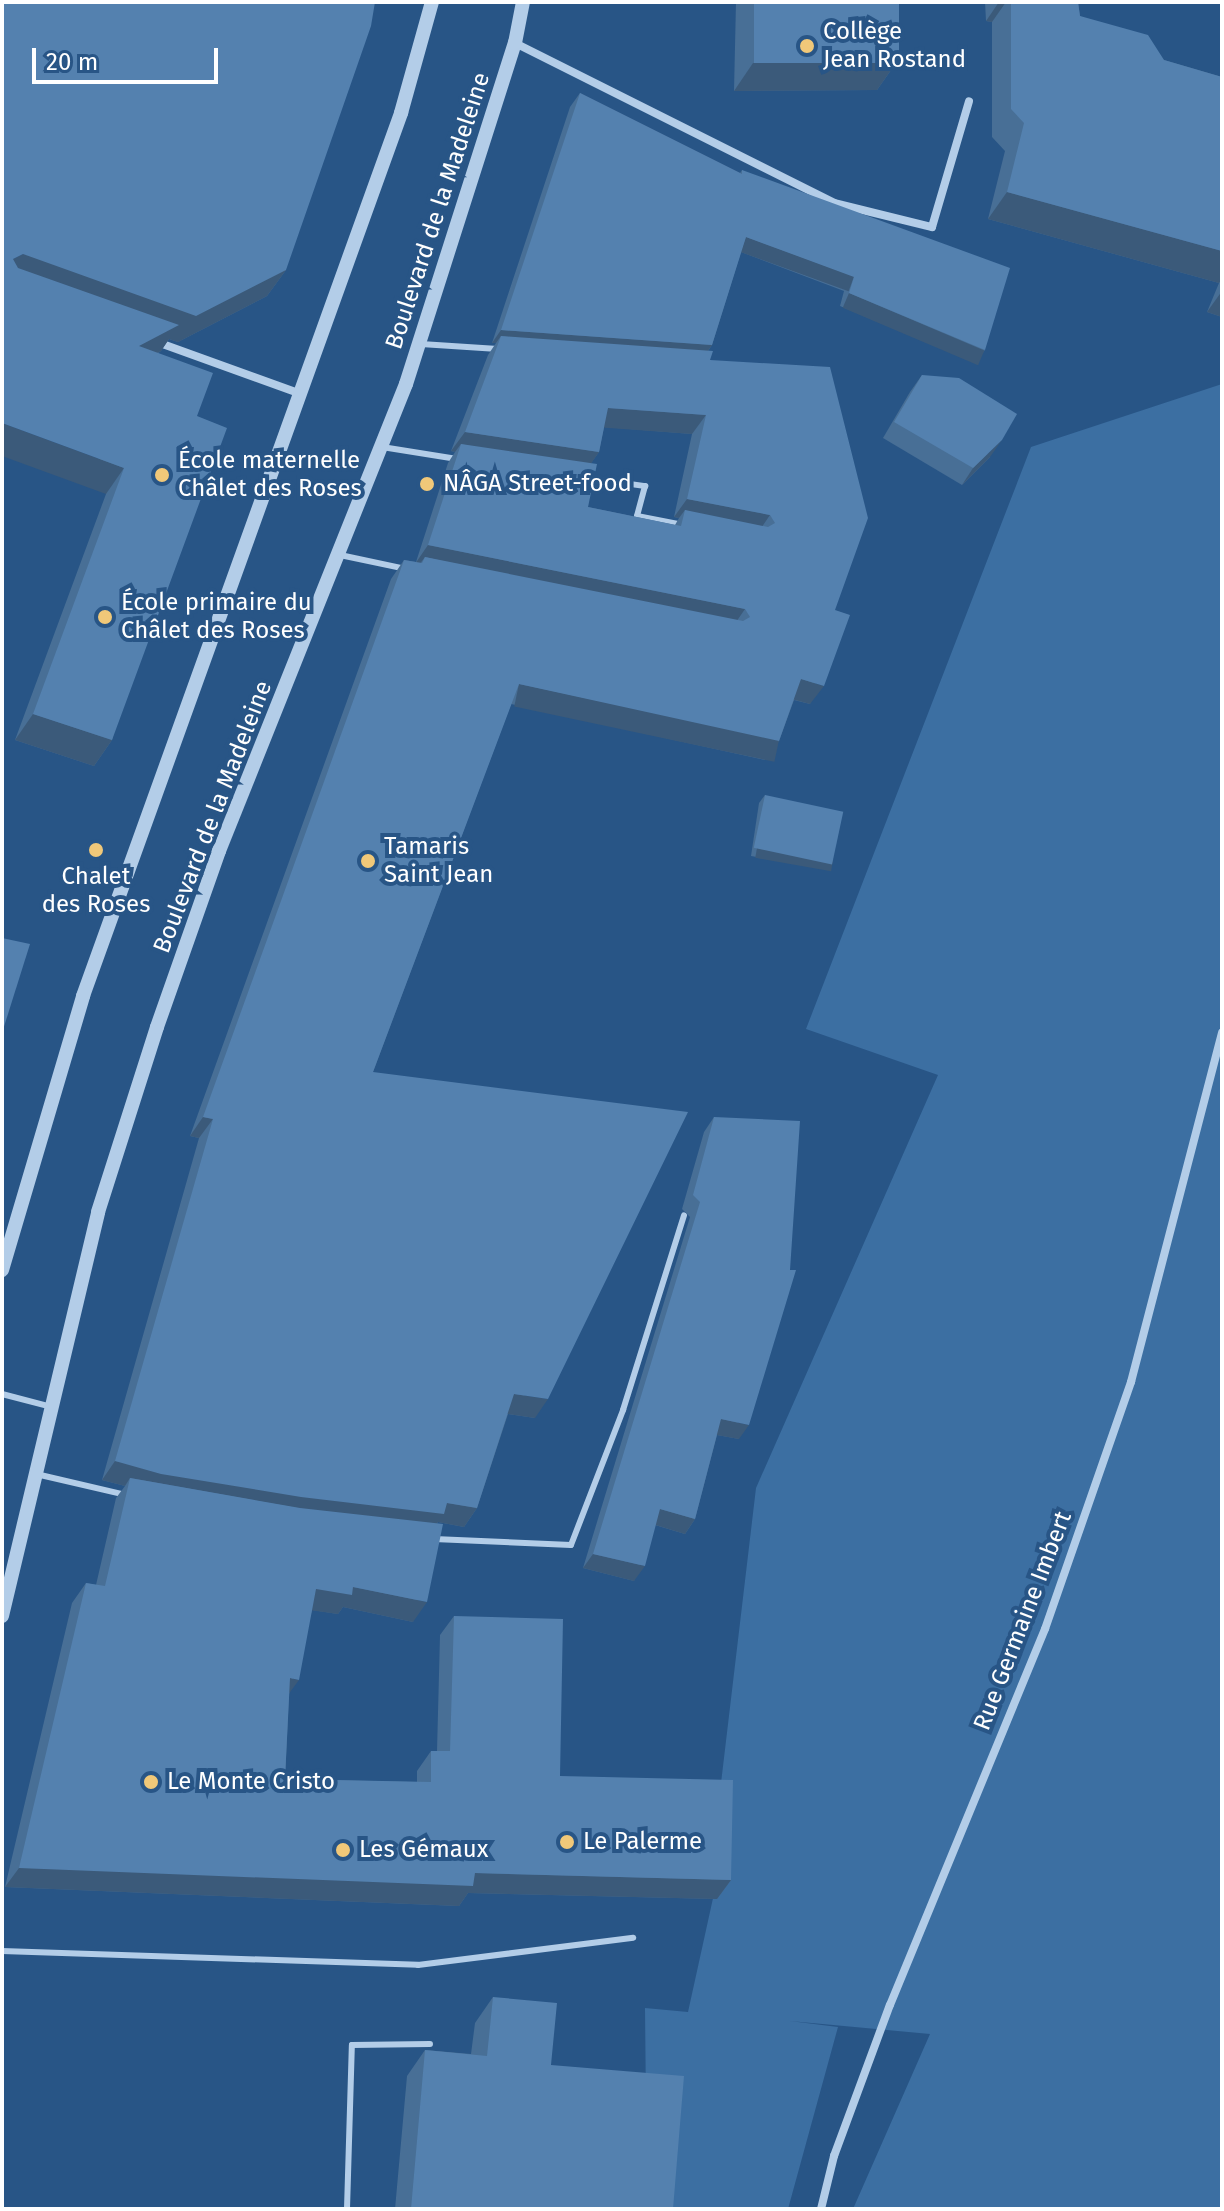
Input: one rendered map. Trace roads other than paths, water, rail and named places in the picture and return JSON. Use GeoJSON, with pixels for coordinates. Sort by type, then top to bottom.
{"type":"FeatureCollection","features":[{"type":"Feature","properties":{"kind":"street"},"geometry":{"type":"LineString","coordinates":[[2,1270],[83,996],[401,113],[432,2]]}},
{"type":"Feature","properties":{"kind":"street","name":"Boulevard de la Madeleine"},"geometry":{"type":"LineString","coordinates":[[2,1616],[98,1212],[157,1027],[219,851],[340,555],[419,344],[515,43],[523,2]]}},
{"type":"Feature","properties":{"kind":"street"},"geometry":{"type":"LineString","coordinates":[[515,43],[834,203],[932,227],[969,101]]}},
{"type":"Feature","properties":{"kind":"street"},"geometry":{"type":"LineString","coordinates":[[144,338],[299,393]]}},
{"type":"Feature","properties":{"kind":"street","name":"Rue Germaine Imbert"},"geometry":{"type":"LineString","coordinates":[[821,2209],[834,2156],[885,2019],[1045,1629],[1131,1382],[1222,1033]]}},
{"type":"Feature","properties":{"kind":"lane"},"geometry":{"type":"LineString","coordinates":[[419,344],[512,350]]}},
{"type":"Feature","properties":{"kind":"lane"},"geometry":{"type":"LineString","coordinates":[[382,447],[475,461]]}},
{"type":"Feature","properties":{"kind":"lane"},"geometry":{"type":"LineString","coordinates":[[583,477],[645,486],[637,516],[696,528]]}},
{"type":"Feature","properties":{"kind":"lane"},"geometry":{"type":"LineString","coordinates":[[340,555],[418,571]]}},
{"type":"Feature","properties":{"kind":"lane"},"geometry":{"type":"LineString","coordinates":[[421,1537],[571,1545],[623,1410],[684,1215]]}},
{"type":"Feature","properties":{"kind":"lane"},"geometry":{"type":"LineString","coordinates":[[2,1394],[52,1407]]}},
{"type":"Feature","properties":{"kind":"lane"},"geometry":{"type":"LineString","coordinates":[[36,1474],[133,1496]]}},
{"type":"Feature","properties":{"kind":"lane"},"geometry":{"type":"LineString","coordinates":[[2,1951],[418,1965],[633,1938]]}},
{"type":"Feature","properties":{"kind":"lane"},"geometry":{"type":"LineString","coordinates":[[347,2209],[352,2045],[430,2044]]}},
{"type":"Feature","properties":{"kind":"place","name":"Collège Jean Rostand"},"geometry":{"type":"Point","coordinates":[807,46]}},
{"type":"Feature","properties":{"kind":"place","name":"École maternelle Châlet des Roses"},"geometry":{"type":"Point","coordinates":[162,475]}},
{"type":"Feature","properties":{"kind":"place","name":"NÂGA Street-food"},"geometry":{"type":"Point","coordinates":[427,484]}},
{"type":"Feature","properties":{"kind":"place","name":"École primaire du Châlet des Roses"},"geometry":{"type":"Point","coordinates":[105,617]}},
{"type":"Feature","properties":{"kind":"place","name":"Chalet des Roses"},"geometry":{"type":"Point","coordinates":[96,850]}},
{"type":"Feature","properties":{"kind":"place","name":"Tamaris Saint Jean"},"geometry":{"type":"Point","coordinates":[368,861]}},
{"type":"Feature","properties":{"kind":"place","name":"Le Monte Cristo"},"geometry":{"type":"Point","coordinates":[151,1782]}},
{"type":"Feature","properties":{"kind":"place","name":"Le Palerme"},"geometry":{"type":"Point","coordinates":[567,1842]}},
{"type":"Feature","properties":{"kind":"place","name":"Les Gémaux"},"geometry":{"type":"Point","coordinates":[343,1850]}}]}
